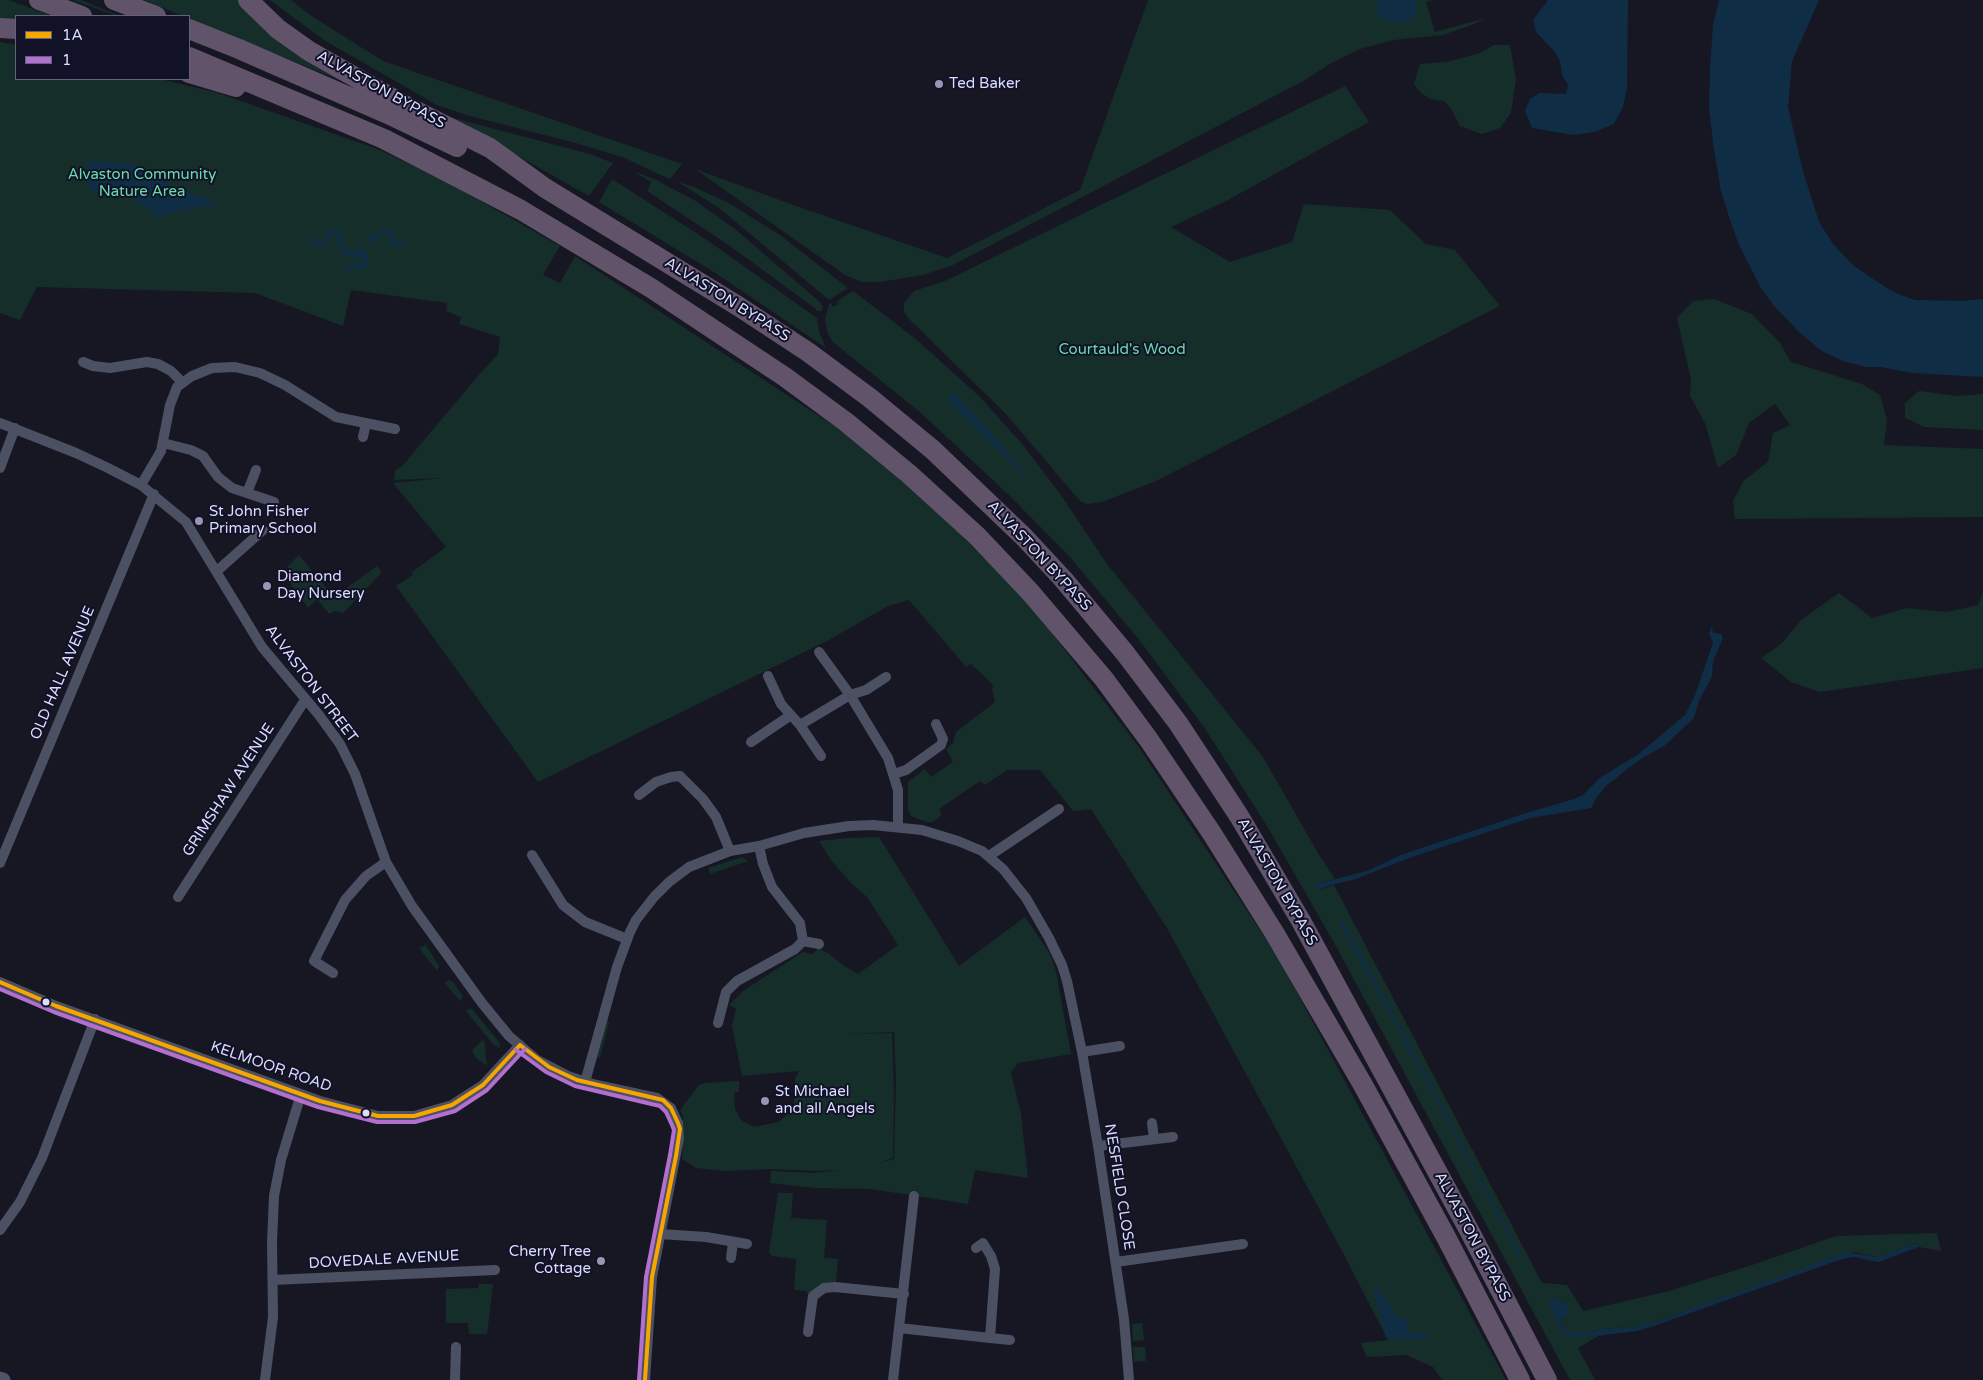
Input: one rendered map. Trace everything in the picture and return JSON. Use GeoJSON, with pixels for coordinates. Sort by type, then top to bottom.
{"type":"FeatureCollection","features":[{"type":"Feature","properties":{"kind":"highway"},"geometry":{"type":"LineString","coordinates":[[39,0],[79,15]]}},
{"type":"Feature","properties":{"kind":"highway"},"geometry":{"type":"LineString","coordinates":[[114,0],[153,15]]}},
{"type":"Feature","properties":{"kind":"highway","name":"ALVASTON BYPASS"},"geometry":{"type":"LineString","coordinates":[[248,0],[278,29],[309,51],[406,106],[490,148],[545,188],[738,306],[808,352],[870,398],[932,450],[986,499],[1024,537],[1095,615],[1125,653],[1178,723],[1248,832],[1305,929],[1465,1223],[1547,1380]]}},
{"type":"Feature","properties":{"kind":"highway"},"geometry":{"type":"LineString","coordinates":[[0,28],[15,29]]}},
{"type":"Feature","properties":{"kind":"highway"},"geometry":{"type":"LineString","coordinates":[[190,29],[388,114],[545,188]]}},
{"type":"Feature","properties":{"kind":"highway"},"geometry":{"type":"LineString","coordinates":[[190,57],[324,114]]}},
{"type":"Feature","properties":{"kind":"highway"},"geometry":{"type":"LineString","coordinates":[[190,74],[324,114]]}},
{"type":"Feature","properties":{"kind":"highway","name":"ALVASTON BYPASS"},"geometry":{"type":"LineString","coordinates":[[324,114],[384,139],[521,210],[651,288],[785,377],[846,422],[909,474],[977,536],[1031,593],[1099,672],[1143,732],[1211,832],[1250,894],[1362,1085],[1446,1238],[1520,1380]]}},
{"type":"Feature","properties":{"kind":"street"},"geometry":{"type":"LineString","coordinates":[[83,362],[93,366],[110,368],[147,362],[158,364],[170,371],[182,382]]}},
{"type":"Feature","properties":{"kind":"street"},"geometry":{"type":"LineString","coordinates":[[141,485],[161,451],[172,400],[177,387],[192,376],[212,368],[224,366],[260,373],[285,385],[336,417],[395,429]]}},
{"type":"Feature","properties":{"kind":"street","name":"ALVASTON STREET"},"geometry":{"type":"LineString","coordinates":[[0,423],[76,453],[141,485],[186,522],[262,647],[319,715],[340,744],[355,774],[386,862],[412,906],[500,1025],[520,1045],[549,1067],[585,1082],[657,1098],[671,1108],[680,1129],[660,1234]]}},
{"type":"Feature","properties":{"kind":"street"},"geometry":{"type":"LineString","coordinates":[[363,437],[366,423]]}},
{"type":"Feature","properties":{"kind":"street"},"geometry":{"type":"LineString","coordinates":[[0,468],[15,428]]}},
{"type":"Feature","properties":{"kind":"street"},"geometry":{"type":"LineString","coordinates":[[163,443],[191,450],[203,456],[218,477],[232,488],[274,502]]}},
{"type":"Feature","properties":{"kind":"street"},"geometry":{"type":"LineString","coordinates":[[247,492],[256,470]]}},
{"type":"Feature","properties":{"kind":"street","name":"OLD HALL AVENUE"},"geometry":{"type":"LineString","coordinates":[[0,862],[154,494]]}},
{"type":"Feature","properties":{"kind":"street"},"geometry":{"type":"LineString","coordinates":[[217,571],[263,530]]}},
{"type":"Feature","properties":{"kind":"street"},"geometry":{"type":"LineString","coordinates":[[819,652],[850,695],[888,758],[898,790],[898,827]]}},
{"type":"Feature","properties":{"kind":"street"},"geometry":{"type":"LineString","coordinates":[[768,676],[781,704],[800,725],[821,756]]}},
{"type":"Feature","properties":{"kind":"street"},"geometry":{"type":"LineString","coordinates":[[800,725],[850,695],[866,690],[886,676]]}},
{"type":"Feature","properties":{"kind":"street","name":"GRIMSHAW AVENUE"},"geometry":{"type":"LineString","coordinates":[[178,897],[305,700]]}},
{"type":"Feature","properties":{"kind":"street"},"geometry":{"type":"LineString","coordinates":[[751,742],[791,715]]}},
{"type":"Feature","properties":{"kind":"street"},"geometry":{"type":"LineString","coordinates":[[894,774],[906,770],[941,745],[943,739],[936,724]]}},
{"type":"Feature","properties":{"kind":"street"},"geometry":{"type":"LineString","coordinates":[[639,795],[656,782],[680,776],[703,799],[716,817],[730,851]]}},
{"type":"Feature","properties":{"kind":"street"},"geometry":{"type":"LineString","coordinates":[[988,856],[1059,809]]}},
{"type":"Feature","properties":{"kind":"street","name":"NESFIELD CLOSE"},"geometry":{"type":"LineString","coordinates":[[585,1082],[627,939],[641,914],[665,886],[681,872],[699,862],[730,851],[759,846],[804,833],[849,826],[898,827],[935,833],[972,846],[988,856],[1017,885],[1042,924],[1062,965],[1072,1000],[1098,1146],[1116,1262],[1129,1380]]}},
{"type":"Feature","properties":{"kind":"street"},"geometry":{"type":"LineString","coordinates":[[759,846],[763,864],[772,887],[800,923],[803,941]]}},
{"type":"Feature","properties":{"kind":"street"},"geometry":{"type":"LineString","coordinates":[[532,855],[563,905],[585,922],[627,939]]}},
{"type":"Feature","properties":{"kind":"street"},"geometry":{"type":"LineString","coordinates":[[333,973],[314,961],[345,900],[366,876],[386,862]]}},
{"type":"Feature","properties":{"kind":"street"},"geometry":{"type":"LineString","coordinates":[[803,941],[819,944]]}},
{"type":"Feature","properties":{"kind":"street"},"geometry":{"type":"LineString","coordinates":[[718,1023],[726,992],[737,981],[795,950],[803,941]]}},
{"type":"Feature","properties":{"kind":"street","name":"KELMOOR ROAD"},"geometry":{"type":"LineString","coordinates":[[0,982],[56,1006],[340,1108],[373,1115],[400,1117],[426,1114],[452,1105],[472,1093],[492,1076],[520,1045]]}},
{"type":"Feature","properties":{"kind":"street"},"geometry":{"type":"LineString","coordinates":[[0,1230],[20,1202],[42,1158],[95,1019]]}},
{"type":"Feature","properties":{"kind":"street"},"geometry":{"type":"LineString","coordinates":[[1082,1052],[1120,1046]]}},
{"type":"Feature","properties":{"kind":"street"},"geometry":{"type":"LineString","coordinates":[[265,1380],[272,1335],[274,1280],[272,1227],[275,1185],[301,1094]]}},
{"type":"Feature","properties":{"kind":"street"},"geometry":{"type":"LineString","coordinates":[[1152,1124],[1154,1139]]}},
{"type":"Feature","properties":{"kind":"street"},"geometry":{"type":"LineString","coordinates":[[1098,1146],[1173,1136]]}},
{"type":"Feature","properties":{"kind":"street"},"geometry":{"type":"LineString","coordinates":[[893,1380],[914,1196]]}},
{"type":"Feature","properties":{"kind":"street"},"geometry":{"type":"LineString","coordinates":[[644,1380],[652,1277],[660,1234],[748,1244]]}},
{"type":"Feature","properties":{"kind":"street"},"geometry":{"type":"LineString","coordinates":[[731,1258],[733,1242]]}},
{"type":"Feature","properties":{"kind":"street"},"geometry":{"type":"LineString","coordinates":[[976,1248],[983,1243],[991,1256],[995,1269],[990,1338]]}},
{"type":"Feature","properties":{"kind":"street"},"geometry":{"type":"LineString","coordinates":[[1116,1262],[1243,1244]]}},
{"type":"Feature","properties":{"kind":"street","name":"DOVEDALE AVENUE"},"geometry":{"type":"LineString","coordinates":[[274,1280],[495,1270]]}},
{"type":"Feature","properties":{"kind":"street"},"geometry":{"type":"LineString","coordinates":[[808,1332],[813,1296],[824,1288],[835,1287],[904,1294]]}},
{"type":"Feature","properties":{"kind":"street"},"geometry":{"type":"LineString","coordinates":[[899,1328],[1010,1340]]}},
{"type":"Feature","properties":{"kind":"street"},"geometry":{"type":"LineString","coordinates":[[454,1380],[456,1347]]}},
{"type":"Feature","properties":{"kind":"green space"},"geometry":{"type":"Polygon","coordinates":[[[0,0],[8,0],[49,15],[15,15],[15,24],[0,22],[0,0]]]}},
{"type":"Feature","properties":{"kind":"green space"},"geometry":{"type":"Polygon","coordinates":[[[72,0],[81,0],[118,15],[72,0]]]}},
{"type":"Feature","properties":{"kind":"green space"},"geometry":{"type":"Polygon","coordinates":[[[143,0],[239,0],[362,89],[190,19],[190,15],[180,15],[143,0]]]}},
{"type":"Feature","properties":{"kind":"green space"},"geometry":{"type":"Polygon","coordinates":[[[270,0],[291,0],[310,15],[383,61],[682,164],[670,179],[622,157],[576,143],[466,115],[437,105],[324,40],[270,0]]]}},
{"type":"Feature","properties":{"kind":"green space"},"geometry":{"type":"Polygon","coordinates":[[[1148,0],[1381,0],[1377,4],[1416,11],[1416,0],[1432,0],[1426,2],[1435,32],[1486,18],[1443,35],[1394,40],[1360,49],[1331,63],[1305,80],[953,265],[923,275],[880,282],[862,282],[845,275],[695,169],[947,258],[1080,190],[1148,0]]]}},
{"type":"Feature","properties":{"kind":"green space","name":"Alvaston Community Nature Area"},"geometry":{"type":"Polygon","coordinates":[[[0,42],[15,45],[15,80],[164,80],[218,93],[380,150],[449,183],[560,246],[543,275],[560,283],[575,256],[848,435],[960,534],[1032,607],[1138,746],[1279,959],[1506,1380],[1442,1380],[1433,1367],[1406,1355],[1367,1357],[1361,1343],[1388,1340],[1342,1251],[1167,928],[1091,809],[1073,811],[1040,770],[1007,770],[985,785],[980,781],[939,809],[942,815],[933,822],[927,822],[911,816],[908,809],[908,782],[925,769],[931,777],[953,762],[946,749],[953,743],[956,732],[995,702],[993,685],[971,664],[966,667],[909,600],[888,606],[829,640],[538,782],[396,586],[413,575],[412,572],[446,547],[393,483],[443,478],[394,480],[395,471],[403,465],[498,354],[500,337],[459,324],[461,317],[446,311],[447,303],[351,290],[343,326],[255,293],[37,287],[20,320],[0,313],[0,42]]]}},
{"type":"Feature","properties":{"kind":"green space"},"geometry":{"type":"Polygon","coordinates":[[[1494,45],[1510,45],[1516,79],[1511,113],[1500,128],[1482,134],[1460,126],[1450,107],[1444,101],[1430,99],[1421,93],[1414,84],[1420,64],[1447,62],[1480,53],[1494,45]]]}},
{"type":"Feature","properties":{"kind":"green space","name":"Courtauld's Wood"},"geometry":{"type":"Polygon","coordinates":[[[1345,86],[1369,122],[1228,200],[1171,227],[1230,262],[1292,242],[1304,204],[1390,210],[1426,244],[1455,250],[1500,306],[1154,482],[1102,502],[1087,504],[1080,501],[1006,414],[904,312],[904,303],[914,291],[945,281],[1345,86]]]}},
{"type":"Feature","properties":{"kind":"green space"},"geometry":{"type":"Polygon","coordinates":[[[449,117],[590,154],[613,163],[589,196],[449,117]]]}},
{"type":"Feature","properties":{"kind":"green space"},"geometry":{"type":"Polygon","coordinates":[[[633,171],[654,179],[694,200],[735,229],[821,303],[823,308],[821,311],[816,311],[816,309],[730,246],[647,191],[651,182],[633,171]]]}},
{"type":"Feature","properties":{"kind":"green space"},"geometry":{"type":"Polygon","coordinates":[[[612,179],[704,238],[817,318],[819,332],[826,348],[717,274],[599,202],[612,179]]]}},
{"type":"Feature","properties":{"kind":"green space"},"geometry":{"type":"Polygon","coordinates":[[[678,182],[727,202],[780,235],[848,288],[829,300],[719,208],[678,182]]]}},
{"type":"Feature","properties":{"kind":"green space"},"geometry":{"type":"Polygon","coordinates":[[[853,291],[916,339],[981,398],[1023,445],[1061,495],[1107,564],[1263,757],[1335,879],[1320,883],[1319,890],[1334,885],[1542,1283],[1567,1285],[1583,1311],[1669,1291],[1836,1236],[1937,1233],[1941,1251],[1919,1247],[1917,1243],[1876,1257],[1854,1252],[1658,1321],[1586,1333],[1566,1330],[1560,1319],[1566,1303],[1557,1299],[1552,1300],[1563,1334],[1588,1337],[1600,1335],[1578,1348],[1595,1380],[1570,1380],[1337,948],[1270,831],[1206,730],[1141,642],[1068,555],[1010,496],[921,413],[833,342],[827,332],[825,319],[829,305],[831,303],[832,306],[836,306],[839,300],[853,291]]]}},
{"type":"Feature","properties":{"kind":"green space"},"geometry":{"type":"Polygon","coordinates":[[[1714,299],[1752,314],[1780,343],[1791,362],[1862,384],[1880,395],[1887,420],[1884,445],[1983,449],[1983,517],[1735,519],[1733,501],[1744,480],[1768,462],[1773,433],[1790,425],[1775,404],[1749,423],[1736,455],[1718,468],[1705,423],[1690,396],[1691,380],[1677,318],[1693,301],[1714,299]]]}},
{"type":"Feature","properties":{"kind":"green space"},"geometry":{"type":"Polygon","coordinates":[[[1919,391],[1958,396],[1983,394],[1983,430],[1924,427],[1905,418],[1905,403],[1919,391]]]}},
{"type":"Feature","properties":{"kind":"green space"},"geometry":{"type":"Polygon","coordinates":[[[299,555],[334,597],[377,566],[382,572],[343,613],[335,611],[329,614],[317,599],[308,608],[288,580],[294,576],[287,567],[299,555]]]}},
{"type":"Feature","properties":{"kind":"green space"},"geometry":{"type":"Polygon","coordinates":[[[1983,591],[1983,668],[1820,692],[1791,682],[1761,658],[1781,644],[1801,620],[1839,593],[1872,618],[1907,608],[1947,612],[1978,605],[1983,591]]]}},
{"type":"Feature","properties":{"kind":"green space"},"geometry":{"type":"Polygon","coordinates":[[[879,837],[959,966],[1025,917],[1049,952],[1056,971],[1071,1054],[1018,1063],[1011,1073],[1021,1114],[1028,1178],[975,1170],[968,1204],[871,1189],[814,1188],[770,1183],[771,1171],[814,1173],[838,1170],[770,1169],[725,1171],[696,1168],[682,1159],[683,1117],[680,1110],[699,1085],[739,1081],[739,1092],[734,1093],[735,1109],[741,1120],[754,1127],[778,1122],[794,1109],[795,1078],[799,1071],[742,1076],[732,1026],[736,1009],[729,1005],[743,991],[803,952],[813,954],[818,948],[858,974],[898,945],[867,897],[851,883],[831,860],[819,841],[879,837]],[[894,1032],[842,1034],[892,1033],[893,1158],[878,1163],[894,1159],[896,1081],[894,1032]]]}},
{"type":"Feature","properties":{"kind":"green space"},"geometry":{"type":"Polygon","coordinates":[[[742,857],[748,861],[710,874],[708,868],[742,857]]]}},
{"type":"Feature","properties":{"kind":"green space"},"geometry":{"type":"Polygon","coordinates":[[[426,945],[439,966],[437,971],[419,948],[426,945]]]}},
{"type":"Feature","properties":{"kind":"green space"},"geometry":{"type":"Polygon","coordinates":[[[448,980],[453,982],[463,997],[460,1001],[445,983],[448,980]]]}},
{"type":"Feature","properties":{"kind":"green space"},"geometry":{"type":"Polygon","coordinates":[[[471,1008],[499,1042],[500,1048],[493,1044],[466,1011],[471,1008]]]}},
{"type":"Feature","properties":{"kind":"green space"},"geometry":{"type":"Polygon","coordinates":[[[607,1020],[609,1023],[600,1057],[597,1058],[607,1020]]]}},
{"type":"Feature","properties":{"kind":"green space"},"geometry":{"type":"Polygon","coordinates":[[[484,1039],[487,1066],[476,1058],[472,1050],[484,1039]]]}},
{"type":"Feature","properties":{"kind":"green space"},"geometry":{"type":"Polygon","coordinates":[[[778,1193],[793,1193],[791,1218],[827,1220],[824,1258],[838,1259],[836,1282],[831,1282],[816,1289],[809,1295],[806,1291],[794,1290],[796,1259],[772,1256],[769,1252],[778,1193]]]}},
{"type":"Feature","properties":{"kind":"green space"},"geometry":{"type":"Polygon","coordinates":[[[479,1284],[493,1284],[487,1334],[469,1334],[468,1323],[446,1323],[446,1289],[478,1288],[479,1284]]]}},
{"type":"Feature","properties":{"kind":"green space"},"geometry":{"type":"Polygon","coordinates":[[[1142,1323],[1144,1340],[1133,1341],[1132,1324],[1142,1323]]]}},
{"type":"Feature","properties":{"kind":"green space"},"geometry":{"type":"Polygon","coordinates":[[[1133,1347],[1145,1347],[1146,1361],[1134,1362],[1133,1347]]]}},
{"type":"Feature","properties":{"kind":"water"},"geometry":{"type":"Polygon","coordinates":[[[1381,0],[1416,0],[1414,17],[1399,23],[1377,17],[1377,4],[1381,0]]]}},
{"type":"Feature","properties":{"kind":"water"},"geometry":{"type":"Polygon","coordinates":[[[1548,0],[1628,0],[1627,88],[1623,107],[1614,124],[1595,132],[1573,135],[1532,128],[1525,111],[1530,99],[1539,93],[1566,94],[1568,85],[1562,75],[1560,61],[1554,51],[1536,32],[1533,20],[1548,0]]]}},
{"type":"Feature","properties":{"kind":"water"},"geometry":{"type":"Polygon","coordinates":[[[1719,0],[1819,0],[1792,61],[1788,107],[1803,171],[1819,222],[1833,244],[1854,266],[1898,294],[1915,300],[1962,301],[1983,299],[1983,377],[1913,373],[1881,367],[1866,367],[1843,361],[1822,351],[1801,334],[1775,307],[1761,288],[1739,245],[1729,217],[1721,191],[1714,150],[1709,107],[1710,67],[1713,25],[1719,0]]]}},
{"type":"Feature","properties":{"kind":"water"},"geometry":{"type":"Polygon","coordinates":[[[92,161],[133,164],[183,191],[214,202],[214,205],[177,211],[157,218],[153,212],[134,199],[95,193],[91,190],[85,174],[87,164],[92,161]]]}},
{"type":"Feature","properties":{"kind":"water"},"geometry":{"type":"Polygon","coordinates":[[[332,229],[341,233],[347,250],[353,252],[363,248],[366,251],[369,260],[366,267],[361,269],[354,268],[345,272],[344,269],[352,263],[361,264],[363,260],[360,257],[350,257],[344,254],[336,234],[331,234],[326,244],[322,247],[315,246],[310,241],[312,236],[316,242],[321,242],[327,232],[332,229]]]}},
{"type":"Feature","properties":{"kind":"water"},"geometry":{"type":"Polygon","coordinates":[[[385,229],[392,232],[397,243],[405,243],[406,246],[393,247],[386,233],[371,243],[367,241],[372,235],[385,229]]]}},
{"type":"Feature","properties":{"kind":"water"},"geometry":{"type":"Polygon","coordinates":[[[954,393],[1023,470],[1023,474],[947,399],[954,393]]]}},
{"type":"Feature","properties":{"kind":"water"},"geometry":{"type":"Polygon","coordinates":[[[1712,627],[1713,633],[1721,634],[1723,638],[1713,661],[1712,676],[1699,701],[1694,718],[1664,746],[1639,760],[1606,786],[1591,808],[1530,818],[1409,858],[1356,879],[1318,890],[1315,886],[1367,871],[1401,855],[1583,795],[1601,777],[1639,754],[1685,715],[1695,695],[1713,643],[1709,633],[1712,627]]]}},
{"type":"Feature","properties":{"kind":"water"},"geometry":{"type":"Polygon","coordinates":[[[1342,920],[1522,1257],[1520,1258],[1341,925],[1340,921],[1342,920]]]}},
{"type":"Feature","properties":{"kind":"water"},"geometry":{"type":"Polygon","coordinates":[[[1917,1243],[1919,1247],[1878,1262],[1854,1257],[1842,1259],[1637,1331],[1588,1337],[1573,1337],[1563,1334],[1549,1303],[1551,1300],[1557,1299],[1567,1304],[1570,1314],[1560,1319],[1566,1330],[1576,1333],[1631,1327],[1658,1321],[1847,1252],[1876,1257],[1917,1243]]]}},
{"type":"Feature","properties":{"kind":"water"},"geometry":{"type":"Polygon","coordinates":[[[1379,1289],[1398,1319],[1406,1319],[1408,1324],[1407,1333],[1425,1333],[1428,1339],[1387,1339],[1373,1290],[1379,1289]]]}},
{"type":"Feature","properties":{"kind":"transit line","name":"1A"},"geometry":{"type":"LineString","coordinates":[[0,982],[56,1006],[320,1101],[378,1116],[414,1116],[452,1105],[483,1085],[520,1045]]}},
{"type":"Feature","properties":{"kind":"transit line","name":"1"},"geometry":{"type":"LineString","coordinates":[[0,989],[54,1012],[318,1107],[377,1122],[415,1122],[455,1111],[487,1090],[525,1049]]}},
{"type":"Feature","properties":{"kind":"transit line","name":"1A"},"geometry":{"type":"LineString","coordinates":[[520,1045],[549,1067],[577,1080],[663,1100],[671,1108],[678,1123],[680,1129],[676,1156],[652,1277],[645,1380]]}},
{"type":"Feature","properties":{"kind":"transit line","name":"1"},"geometry":{"type":"LineString","coordinates":[[516,1050],[546,1072],[575,1086],[660,1106],[666,1112],[674,1130],[646,1277],[639,1380]]}},
{"type":"Feature","properties":{"kind":"place","name":"Ted Baker"},"geometry":{"type":"Point","coordinates":[939,84]}},
{"type":"Feature","properties":{"kind":"place","name":"St John Fisher Primary School"},"geometry":{"type":"Point","coordinates":[199,521]}},
{"type":"Feature","properties":{"kind":"place","name":"Diamond Day Nursery"},"geometry":{"type":"Point","coordinates":[267,586]}},
{"type":"Feature","properties":{"kind":"place","name":"St Michael and all Angels"},"geometry":{"type":"Point","coordinates":[765,1101]}},
{"type":"Feature","properties":{"kind":"place","name":"Cherry Tree Cottage"},"geometry":{"type":"Point","coordinates":[601,1261]}}]}
